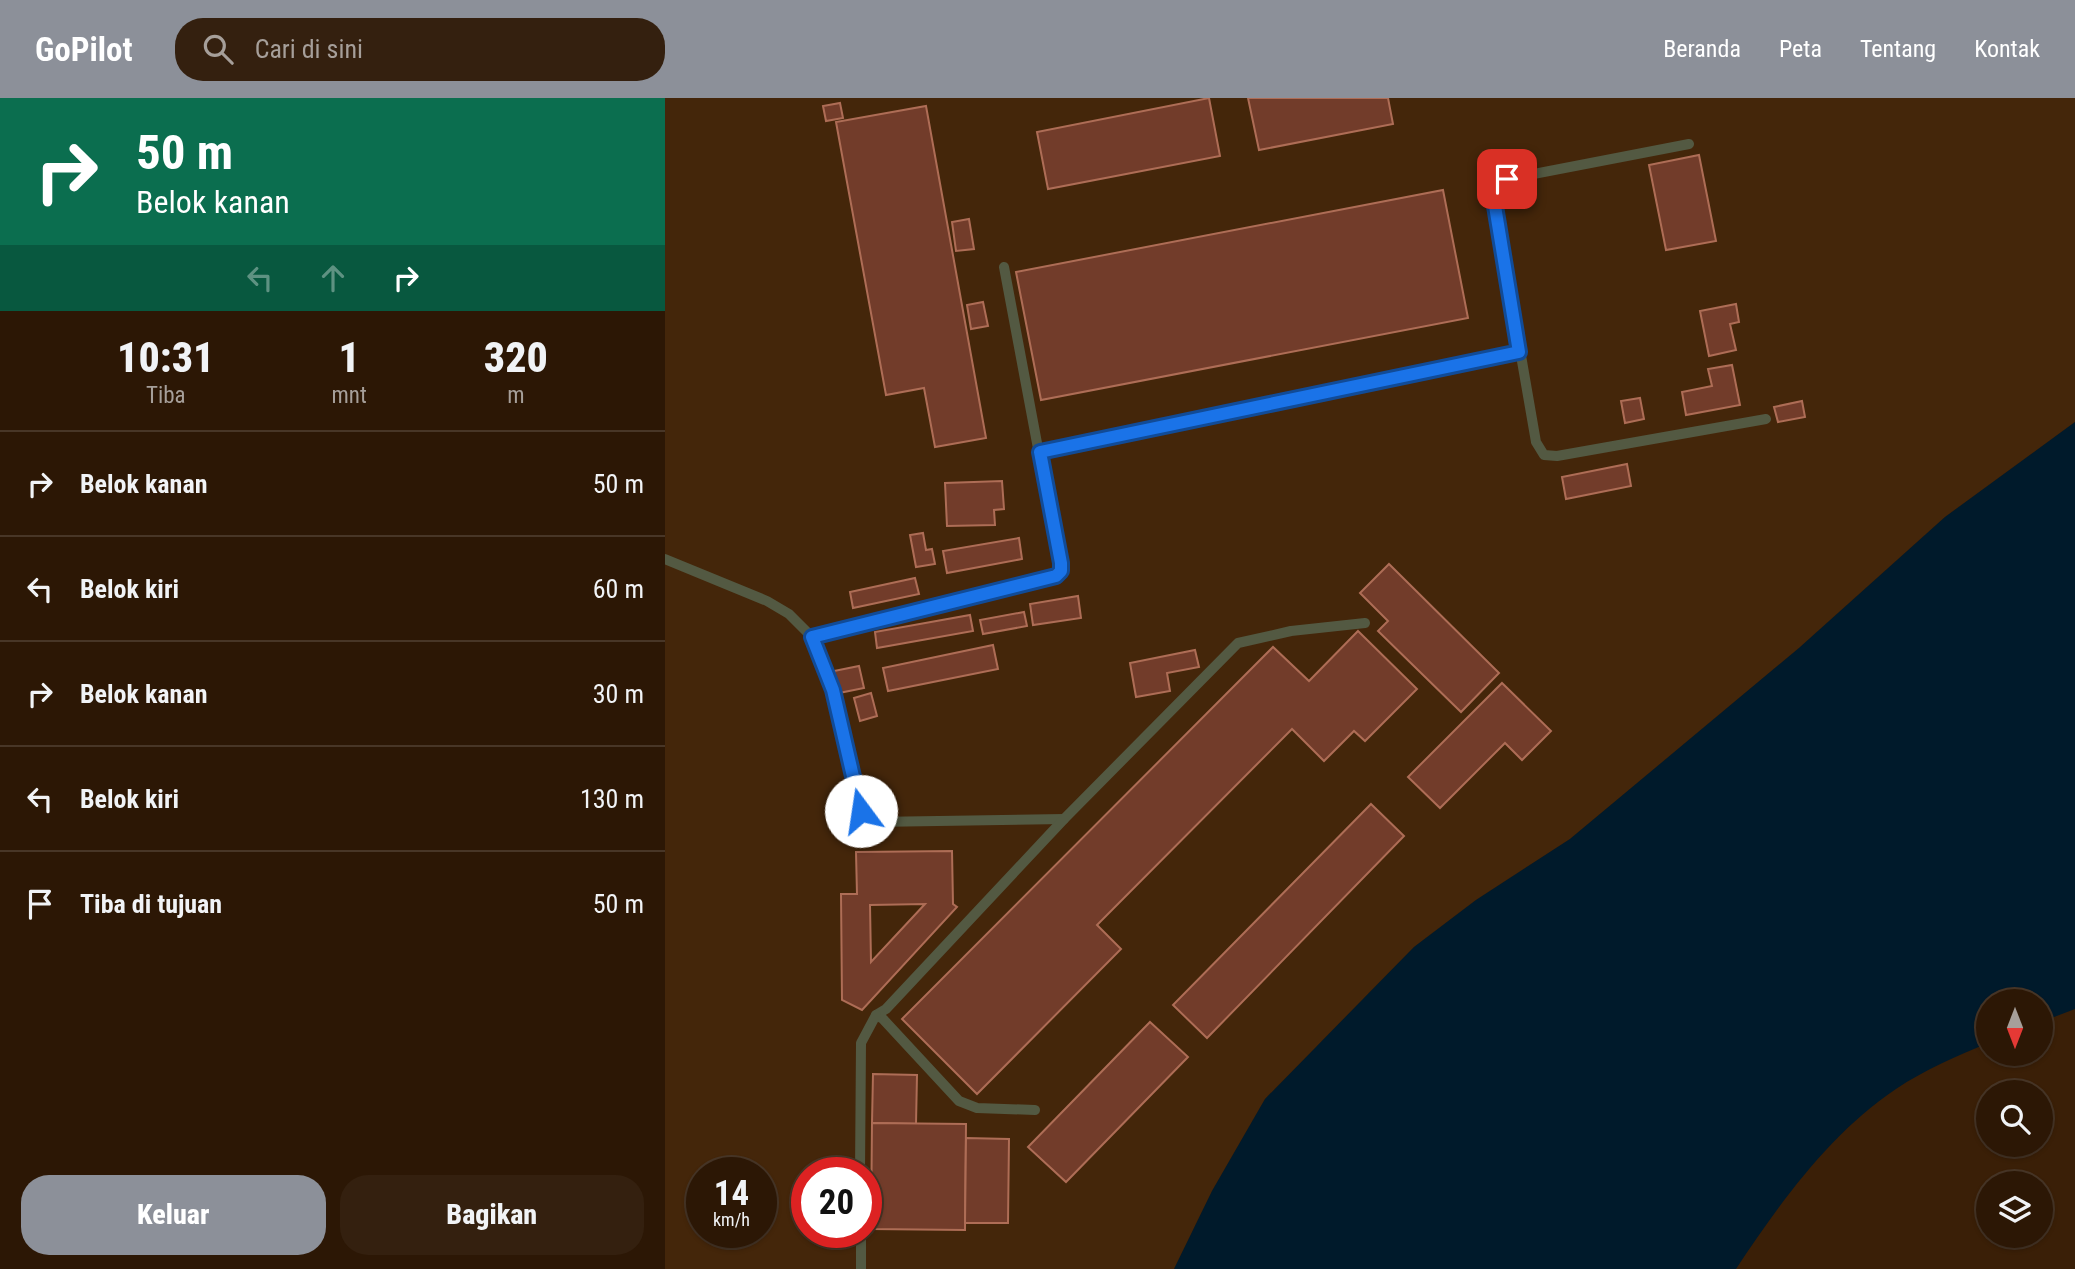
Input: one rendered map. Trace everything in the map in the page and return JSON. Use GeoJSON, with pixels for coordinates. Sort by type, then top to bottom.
{"type":"FeatureCollection","features":[{"type":"Feature","properties":{"kind":"lane"},"geometry":{"type":"LineString","coordinates":[[1689,144],[1507,179],[1496,187],[1494,200],[1536,442],[1543,455],[1557,456],[1766,419]]}},
{"type":"Feature","properties":{"kind":"lane"},"geometry":{"type":"LineString","coordinates":[[812,637],[1056,576],[1061,571],[1005,267]]}},
{"type":"Feature","properties":{"kind":"lane"},"geometry":{"type":"LineString","coordinates":[[1040,452],[1519,352]]}},
{"type":"Feature","properties":{"kind":"lane"},"geometry":{"type":"LineString","coordinates":[[665,559],[767,601],[789,614],[812,637],[833,690],[865,816],[874,822],[1064,819]]}},
{"type":"Feature","properties":{"kind":"lane"},"geometry":{"type":"LineString","coordinates":[[860,1157],[861,1043],[876,1015],[886,1009],[1064,819],[1238,643],[1291,631],[1365,623]]}},
{"type":"Feature","properties":{"kind":"lane"},"geometry":{"type":"LineString","coordinates":[[876,1015],[883,1019],[959,1101],[977,1108],[1035,1110]]}},
{"type":"Feature","properties":{"kind":"lane"},"geometry":{"type":"LineString","coordinates":[[860,1248],[861,1269]]}},
{"type":"Feature","properties":{"kind":"shaded area"},"geometry":{"type":"Polygon","coordinates":[[[665,98],[2075,98],[2075,422],[1945,517],[1799,648],[1570,839],[1476,900],[1414,947],[1265,1099],[1212,1191],[1174,1269],[665,1269],[665,98]]]}},
{"type":"Feature","properties":{"kind":"water"},"geometry":{"type":"Polygon","coordinates":[[[2075,422],[2075,1009],[2053,1017],[2053,989],[1976,989],[1976,1048],[1907,1082],[1849,1127],[1807,1171],[1736,1269],[1174,1269],[1212,1191],[1265,1099],[1414,947],[1476,900],[1570,839],[1799,648],[1945,517],[2075,422]]]}},
{"type":"Feature","properties":{"kind":"building"},"geometry":{"type":"Polygon","coordinates":[[[1209,98],[1220,156],[1048,189],[1037,132],[1209,98]]]}},
{"type":"Feature","properties":{"kind":"building"},"geometry":{"type":"Polygon","coordinates":[[[1248,98],[1388,98],[1393,124],[1259,150],[1248,98]]]}},
{"type":"Feature","properties":{"kind":"building"},"geometry":{"type":"Polygon","coordinates":[[[840,103],[843,118],[826,121],[823,106],[840,103]]]}},
{"type":"Feature","properties":{"kind":"building"},"geometry":{"type":"Polygon","coordinates":[[[926,106],[986,438],[935,447],[924,388],[886,395],[836,122],[926,106]]]}},
{"type":"Feature","properties":{"kind":"building"},"geometry":{"type":"Polygon","coordinates":[[[1699,155],[1716,241],[1666,250],[1649,165],[1699,155]]]}},
{"type":"Feature","properties":{"kind":"building"},"geometry":{"type":"Polygon","coordinates":[[[1443,190],[1468,318],[1041,400],[1016,272],[1443,190]]]}},
{"type":"Feature","properties":{"kind":"building"},"geometry":{"type":"Polygon","coordinates":[[[969,219],[974,249],[956,251],[952,222],[969,219]]]}},
{"type":"Feature","properties":{"kind":"building"},"geometry":{"type":"Polygon","coordinates":[[[983,302],[988,326],[971,329],[967,305],[983,302]]]}},
{"type":"Feature","properties":{"kind":"building"},"geometry":{"type":"Polygon","coordinates":[[[1736,304],[1739,322],[1730,324],[1736,350],[1709,356],[1700,311],[1736,304]]]}},
{"type":"Feature","properties":{"kind":"building"},"geometry":{"type":"Polygon","coordinates":[[[1732,365],[1740,405],[1686,415],[1682,392],[1712,386],[1708,369],[1732,365]]]}},
{"type":"Feature","properties":{"kind":"building"},"geometry":{"type":"Polygon","coordinates":[[[1640,398],[1644,419],[1625,423],[1621,401],[1640,398]]]}},
{"type":"Feature","properties":{"kind":"building"},"geometry":{"type":"Polygon","coordinates":[[[1802,401],[1805,417],[1778,422],[1774,407],[1802,401]]]}},
{"type":"Feature","properties":{"kind":"building"},"geometry":{"type":"Polygon","coordinates":[[[1627,464],[1631,486],[1566,499],[1562,477],[1627,464]]]}},
{"type":"Feature","properties":{"kind":"building"},"geometry":{"type":"Polygon","coordinates":[[[1002,481],[1004,509],[994,510],[995,525],[947,526],[945,483],[1002,481]]]}},
{"type":"Feature","properties":{"kind":"building"},"geometry":{"type":"Polygon","coordinates":[[[923,533],[926,550],[932,549],[935,564],[916,567],[910,535],[923,533]]]}},
{"type":"Feature","properties":{"kind":"building"},"geometry":{"type":"Polygon","coordinates":[[[1019,538],[1022,559],[947,573],[943,551],[1019,538]]]}},
{"type":"Feature","properties":{"kind":"building"},"geometry":{"type":"Polygon","coordinates":[[[1389,564],[1499,673],[1461,712],[1378,631],[1388,621],[1360,593],[1389,564]]]}},
{"type":"Feature","properties":{"kind":"building"},"geometry":{"type":"Polygon","coordinates":[[[915,578],[919,594],[853,608],[850,592],[915,578]]]}},
{"type":"Feature","properties":{"kind":"building"},"geometry":{"type":"Polygon","coordinates":[[[1078,596],[1081,618],[1033,625],[1030,604],[1078,596]]]}},
{"type":"Feature","properties":{"kind":"building"},"geometry":{"type":"Polygon","coordinates":[[[1024,612],[1027,626],[983,634],[980,620],[1024,612]]]}},
{"type":"Feature","properties":{"kind":"building"},"geometry":{"type":"Polygon","coordinates":[[[970,615],[973,631],[877,648],[875,632],[970,615]]]}},
{"type":"Feature","properties":{"kind":"building"},"geometry":{"type":"Polygon","coordinates":[[[1358,631],[1417,689],[1365,741],[1354,731],[1324,761],[1292,729],[1097,925],[1121,949],[977,1094],[902,1019],[1273,647],[1309,681],[1358,631]]]}},
{"type":"Feature","properties":{"kind":"building"},"geometry":{"type":"Polygon","coordinates":[[[993,645],[998,669],[888,691],[883,668],[993,645]]]}},
{"type":"Feature","properties":{"kind":"building"},"geometry":{"type":"Polygon","coordinates":[[[1195,650],[1199,667],[1167,673],[1170,691],[1136,697],[1130,663],[1195,650]]]}},
{"type":"Feature","properties":{"kind":"building"},"geometry":{"type":"Polygon","coordinates":[[[859,666],[864,688],[839,693],[834,671],[859,666]]]}},
{"type":"Feature","properties":{"kind":"building"},"geometry":{"type":"Polygon","coordinates":[[[1502,683],[1551,731],[1522,760],[1505,743],[1440,808],[1408,777],[1502,683]]]}},
{"type":"Feature","properties":{"kind":"building"},"geometry":{"type":"Polygon","coordinates":[[[871,693],[877,716],[860,721],[854,698],[871,693]]]}},
{"type":"Feature","properties":{"kind":"building"},"geometry":{"type":"Polygon","coordinates":[[[1371,804],[1404,836],[1207,1038],[1173,1005],[1371,804]]]}},
{"type":"Feature","properties":{"kind":"building"},"geometry":{"type":"Polygon","coordinates":[[[952,851],[953,904],[957,907],[862,1010],[842,1000],[841,894],[857,894],[856,852],[952,851]],[[925,904],[870,905],[871,962],[925,904]]]}},
{"type":"Feature","properties":{"kind":"building"},"geometry":{"type":"Polygon","coordinates":[[[1150,1022],[1188,1057],[1066,1182],[1028,1147],[1150,1022]]]}},
{"type":"Feature","properties":{"kind":"building"},"geometry":{"type":"Polygon","coordinates":[[[873,1074],[917,1075],[916,1124],[872,1123],[873,1074]]]}},
{"type":"Feature","properties":{"kind":"building"},"geometry":{"type":"Polygon","coordinates":[[[872,1123],[966,1124],[965,1230],[882,1229],[882,1157],[872,1157],[872,1123]]]}},
{"type":"Feature","properties":{"kind":"building"},"geometry":{"type":"Polygon","coordinates":[[[966,1138],[1009,1139],[1008,1223],[965,1223],[966,1138]]]}},
{"type":"Feature","properties":{"kind":"route"},"geometry":{"type":"LineString","coordinates":[[861,811],[833,690],[812,637],[1056,576],[1061,571],[1061,563],[1040,452],[1519,352],[1494,200],[1496,187],[1507,179]]}}]}
